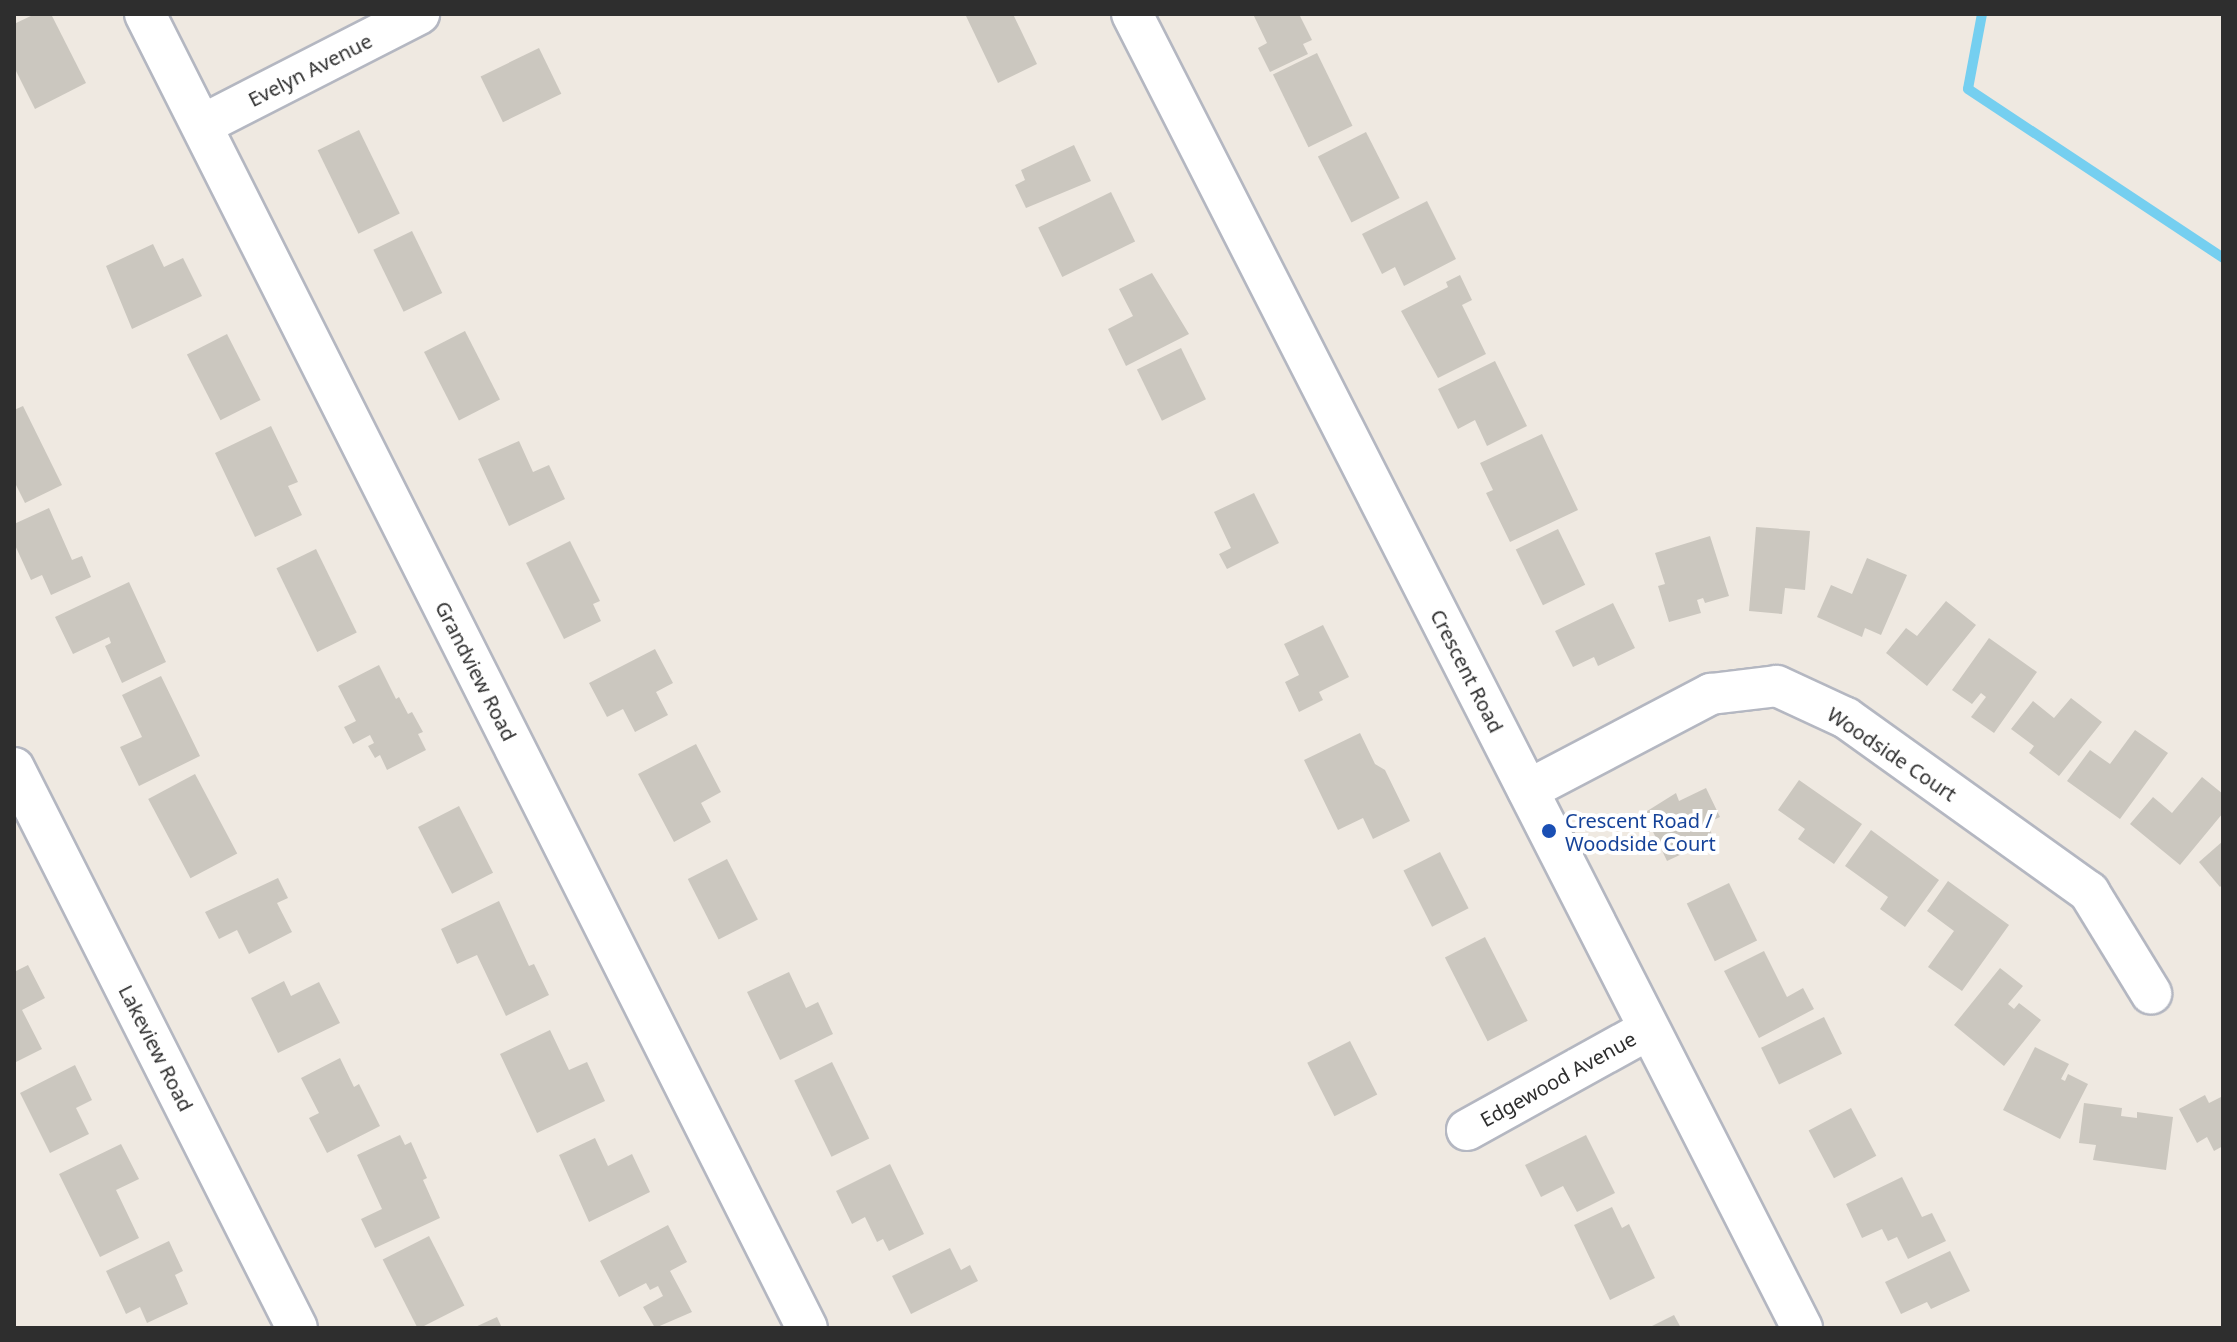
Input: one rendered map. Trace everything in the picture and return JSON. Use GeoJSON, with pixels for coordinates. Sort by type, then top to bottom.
{"type":"FeatureCollection","features":[{"type":"Feature","properties":{"kind":"street","name":"Grandview Road"},"geometry":{"type":"LineString","coordinates":[[145,14],[807,1328]]}},
{"type":"Feature","properties":{"kind":"street","name":"Evelyn Avenue"},"geometry":{"type":"LineString","coordinates":[[202,125],[419,14]]}},
{"type":"Feature","properties":{"kind":"street","name":"Crescent Road"},"geometry":{"type":"LineString","coordinates":[[1132,14],[1802,1328]]}},
{"type":"Feature","properties":{"kind":"street","name":"Woodside Court"},"geometry":{"type":"LineString","coordinates":[[1528,790],[1711,694],[1777,686],[1846,718],[2089,892],[2151,993]]}},
{"type":"Feature","properties":{"kind":"street","name":"Lakeview Road"},"geometry":{"type":"LineString","coordinates":[[14,768],[297,1328]]}},
{"type":"Feature","properties":{"kind":"street","name":"Edgewood Avenue"},"geometry":{"type":"LineString","coordinates":[[1467,1130],[1649,1029]]}},
{"type":"Feature","properties":{"kind":"building"},"geometry":{"type":"Polygon","coordinates":[[[35,14],[51,14],[86,83],[35,109],[14,67],[14,24],[35,14]]]}},
{"type":"Feature","properties":{"kind":"building"},"geometry":{"type":"Polygon","coordinates":[[[1013,14],[1037,64],[998,83],[966,16],[1013,14]]]}},
{"type":"Feature","properties":{"kind":"building"},"geometry":{"type":"Polygon","coordinates":[[[1253,14],[1299,14],[1312,40],[1303,44],[1308,54],[1270,72],[1258,48],[1267,43],[1253,14]]]}},
{"type":"Feature","properties":{"kind":"building"},"geometry":{"type":"Polygon","coordinates":[[[539,48],[561,94],[503,122],[481,76],[539,48]]]}},
{"type":"Feature","properties":{"kind":"building"},"geometry":{"type":"Polygon","coordinates":[[[1317,53],[1353,126],[1308,147],[1273,74],[1317,53]]]}},
{"type":"Feature","properties":{"kind":"building"},"geometry":{"type":"Polygon","coordinates":[[[359,130],[400,214],[358,234],[318,150],[359,130]]]}},
{"type":"Feature","properties":{"kind":"building"},"geometry":{"type":"Polygon","coordinates":[[[1366,132],[1400,198],[1351,222],[1318,157],[1366,132]]]}},
{"type":"Feature","properties":{"kind":"building"},"geometry":{"type":"Polygon","coordinates":[[[1074,145],[1091,181],[1026,208],[1015,185],[1025,180],[1021,170],[1074,145]]]}},
{"type":"Feature","properties":{"kind":"building"},"geometry":{"type":"Polygon","coordinates":[[[1111,192],[1135,241],[1062,277],[1038,228],[1111,192]]]}},
{"type":"Feature","properties":{"kind":"building"},"geometry":{"type":"Polygon","coordinates":[[[1427,201],[1456,259],[1404,286],[1395,267],[1382,274],[1362,234],[1427,201]]]}},
{"type":"Feature","properties":{"kind":"building"},"geometry":{"type":"Polygon","coordinates":[[[412,231],[442,293],[404,312],[373,250],[412,231]]]}},
{"type":"Feature","properties":{"kind":"building"},"geometry":{"type":"Polygon","coordinates":[[[153,244],[164,267],[183,258],[202,296],[132,329],[106,266],[153,244]]]}},
{"type":"Feature","properties":{"kind":"building"},"geometry":{"type":"Polygon","coordinates":[[[1152,273],[1189,334],[1126,366],[1108,329],[1133,316],[1119,289],[1152,273]]]}},
{"type":"Feature","properties":{"kind":"building"},"geometry":{"type":"Polygon","coordinates":[[[1460,275],[1472,300],[1462,305],[1486,354],[1438,378],[1401,311],[1448,287],[1446,282],[1460,275]]]}},
{"type":"Feature","properties":{"kind":"building"},"geometry":{"type":"Polygon","coordinates":[[[465,331],[500,400],[459,420],[424,352],[465,331]]]}},
{"type":"Feature","properties":{"kind":"building"},"geometry":{"type":"Polygon","coordinates":[[[227,334],[261,400],[221,420],[187,354],[227,334]]]}},
{"type":"Feature","properties":{"kind":"building"},"geometry":{"type":"Polygon","coordinates":[[[1181,348],[1206,399],[1162,421],[1137,369],[1181,348]]]}},
{"type":"Feature","properties":{"kind":"building"},"geometry":{"type":"Polygon","coordinates":[[[1495,361],[1527,426],[1487,446],[1475,420],[1458,429],[1438,389],[1495,361]]]}},
{"type":"Feature","properties":{"kind":"building"},"geometry":{"type":"Polygon","coordinates":[[[23,406],[62,485],[25,503],[14,481],[14,410],[23,406]]]}},
{"type":"Feature","properties":{"kind":"building"},"geometry":{"type":"Polygon","coordinates":[[[271,426],[298,482],[288,486],[302,515],[255,537],[215,453],[271,426]]]}},
{"type":"Feature","properties":{"kind":"building"},"geometry":{"type":"Polygon","coordinates":[[[1542,434],[1578,510],[1510,542],[1486,493],[1493,490],[1480,463],[1542,434]]]}},
{"type":"Feature","properties":{"kind":"building"},"geometry":{"type":"Polygon","coordinates":[[[519,441],[533,472],[549,465],[565,499],[509,526],[478,459],[519,441]]]}},
{"type":"Feature","properties":{"kind":"building"},"geometry":{"type":"Polygon","coordinates":[[[1254,493],[1279,543],[1227,569],[1219,554],[1231,548],[1214,512],[1254,493]]]}},
{"type":"Feature","properties":{"kind":"building"},"geometry":{"type":"Polygon","coordinates":[[[49,508],[72,560],[82,556],[91,577],[51,595],[42,575],[31,580],[14,543],[14,524],[49,508]]]}},
{"type":"Feature","properties":{"kind":"building"},"geometry":{"type":"Polygon","coordinates":[[[1756,527],[1810,531],[1805,590],[1785,588],[1782,614],[1749,611],[1756,527]]]}},
{"type":"Feature","properties":{"kind":"building"},"geometry":{"type":"Polygon","coordinates":[[[1558,529],[1585,585],[1543,605],[1516,550],[1558,529]]]}},
{"type":"Feature","properties":{"kind":"building"},"geometry":{"type":"Polygon","coordinates":[[[1710,536],[1729,596],[1705,603],[1703,598],[1697,600],[1701,613],[1669,622],[1658,586],[1665,584],[1655,553],[1710,536]]]}},
{"type":"Feature","properties":{"kind":"building"},"geometry":{"type":"Polygon","coordinates":[[[570,541],[600,601],[593,604],[601,621],[564,639],[526,563],[570,541]]]}},
{"type":"Feature","properties":{"kind":"building"},"geometry":{"type":"Polygon","coordinates":[[[316,549],[357,633],[317,652],[276,568],[316,549]]]}},
{"type":"Feature","properties":{"kind":"building"},"geometry":{"type":"Polygon","coordinates":[[[1867,558],[1907,575],[1881,635],[1865,628],[1862,637],[1817,617],[1831,585],[1852,594],[1867,558]]]}},
{"type":"Feature","properties":{"kind":"building"},"geometry":{"type":"Polygon","coordinates":[[[129,582],[166,662],[122,683],[105,646],[111,643],[109,637],[73,654],[55,617],[129,582]]]}},
{"type":"Feature","properties":{"kind":"building"},"geometry":{"type":"Polygon","coordinates":[[[1946,601],[1976,625],[1927,686],[1886,653],[1906,628],[1917,636],[1946,601]]]}},
{"type":"Feature","properties":{"kind":"building"},"geometry":{"type":"Polygon","coordinates":[[[1613,603],[1635,648],[1598,666],[1594,657],[1573,667],[1555,631],[1613,603]]]}},
{"type":"Feature","properties":{"kind":"building"},"geometry":{"type":"Polygon","coordinates":[[[1323,625],[1349,677],[1319,692],[1323,700],[1299,712],[1285,682],[1299,675],[1284,644],[1323,625]]]}},
{"type":"Feature","properties":{"kind":"building"},"geometry":{"type":"Polygon","coordinates":[[[1989,638],[2037,672],[1994,733],[1971,717],[1986,697],[1981,693],[1972,704],[1952,690],[1989,638]]]}},
{"type":"Feature","properties":{"kind":"building"},"geometry":{"type":"Polygon","coordinates":[[[655,649],[673,683],[656,692],[668,715],[635,732],[623,709],[607,717],[589,683],[655,649]]]}},
{"type":"Feature","properties":{"kind":"building"},"geometry":{"type":"Polygon","coordinates":[[[379,665],[396,699],[399,697],[408,714],[412,712],[423,732],[418,734],[426,750],[387,770],[380,755],[375,758],[368,746],[374,743],[370,735],[353,744],[344,727],[356,721],[338,686],[379,665]]]}},
{"type":"Feature","properties":{"kind":"building"},"geometry":{"type":"Polygon","coordinates":[[[161,676],[200,756],[139,786],[120,747],[142,737],[122,695],[161,676]]]}},
{"type":"Feature","properties":{"kind":"building"},"geometry":{"type":"Polygon","coordinates":[[[2071,698],[2102,722],[2059,776],[2029,753],[2034,746],[2011,729],[2033,701],[2054,718],[2071,698]]]}},
{"type":"Feature","properties":{"kind":"building"},"geometry":{"type":"Polygon","coordinates":[[[2135,730],[2168,753],[2120,819],[2067,781],[2090,750],[2110,764],[2135,730]]]}},
{"type":"Feature","properties":{"kind":"building"},"geometry":{"type":"Polygon","coordinates":[[[1360,733],[1375,764],[1385,770],[1410,821],[1373,839],[1363,818],[1338,830],[1304,760],[1360,733]]]}},
{"type":"Feature","properties":{"kind":"building"},"geometry":{"type":"Polygon","coordinates":[[[696,744],[721,792],[701,803],[711,822],[674,842],[638,774],[696,744]]]}},
{"type":"Feature","properties":{"kind":"building"},"geometry":{"type":"Polygon","coordinates":[[[195,774],[237,853],[190,878],[148,799],[195,774]]]}},
{"type":"Feature","properties":{"kind":"building"},"geometry":{"type":"Polygon","coordinates":[[[2202,777],[2223,794],[2223,813],[2180,865],[2130,824],[2153,797],[2172,813],[2202,777]]]}},
{"type":"Feature","properties":{"kind":"building"},"geometry":{"type":"Polygon","coordinates":[[[1799,780],[1862,824],[1834,864],[1798,839],[1805,829],[1778,810],[1799,780]]]}},
{"type":"Feature","properties":{"kind":"building"},"geometry":{"type":"Polygon","coordinates":[[[1706,788],[1720,817],[1707,823],[1714,839],[1667,861],[1644,813],[1676,793],[1679,801],[1706,788]]]}},
{"type":"Feature","properties":{"kind":"building"},"geometry":{"type":"Polygon","coordinates":[[[459,806],[493,873],[452,894],[418,827],[459,806]]]}},
{"type":"Feature","properties":{"kind":"building"},"geometry":{"type":"Polygon","coordinates":[[[1871,830],[1939,880],[1905,927],[1880,909],[1888,897],[1845,866],[1871,830]]]}},
{"type":"Feature","properties":{"kind":"building"},"geometry":{"type":"Polygon","coordinates":[[[2223,841],[2223,884],[2220,887],[2199,862],[2223,841]]]}},
{"type":"Feature","properties":{"kind":"building"},"geometry":{"type":"Polygon","coordinates":[[[1440,852],[1469,908],[1432,927],[1403,871],[1440,852]]]}},
{"type":"Feature","properties":{"kind":"building"},"geometry":{"type":"Polygon","coordinates":[[[727,859],[758,920],[719,940],[688,879],[727,859]]]}},
{"type":"Feature","properties":{"kind":"building"},"geometry":{"type":"Polygon","coordinates":[[[278,878],[288,898],[277,903],[292,932],[249,954],[237,930],[219,939],[205,912],[278,878]]]}},
{"type":"Feature","properties":{"kind":"building"},"geometry":{"type":"Polygon","coordinates":[[[1948,881],[2009,925],[1962,991],[1928,967],[1954,931],[1927,911],[1948,881]]]}},
{"type":"Feature","properties":{"kind":"building"},"geometry":{"type":"Polygon","coordinates":[[[1729,883],[1757,941],[1715,961],[1687,904],[1729,883]]]}},
{"type":"Feature","properties":{"kind":"building"},"geometry":{"type":"Polygon","coordinates":[[[499,901],[529,966],[534,964],[549,995],[506,1016],[477,955],[457,964],[441,929],[499,901]]]}},
{"type":"Feature","properties":{"kind":"building"},"geometry":{"type":"Polygon","coordinates":[[[1485,937],[1528,1021],[1488,1041],[1445,957],[1485,937]]]}},
{"type":"Feature","properties":{"kind":"building"},"geometry":{"type":"Polygon","coordinates":[[[1764,951],[1787,997],[1803,988],[1814,1009],[1759,1038],[1724,971],[1764,951]]]}},
{"type":"Feature","properties":{"kind":"building"},"geometry":{"type":"Polygon","coordinates":[[[28,965],[45,998],[22,1010],[42,1049],[14,1063],[14,972],[28,965]]]}},
{"type":"Feature","properties":{"kind":"building"},"geometry":{"type":"Polygon","coordinates":[[[2000,968],[2023,986],[2008,1004],[2014,1009],[2019,1003],[2041,1020],[2004,1066],[1954,1025],[2000,968]]]}},
{"type":"Feature","properties":{"kind":"building"},"geometry":{"type":"Polygon","coordinates":[[[789,972],[806,1008],[818,1002],[833,1034],[780,1060],[747,992],[789,972]]]}},
{"type":"Feature","properties":{"kind":"building"},"geometry":{"type":"Polygon","coordinates":[[[284,981],[291,996],[319,982],[340,1023],[278,1053],[251,998],[284,981]]]}},
{"type":"Feature","properties":{"kind":"building"},"geometry":{"type":"Polygon","coordinates":[[[1824,1017],[1842,1054],[1779,1085],[1761,1048],[1824,1017]]]}},
{"type":"Feature","properties":{"kind":"building"},"geometry":{"type":"Polygon","coordinates":[[[550,1030],[569,1070],[587,1062],[605,1101],[537,1133],[500,1054],[550,1030]]]}},
{"type":"Feature","properties":{"kind":"building"},"geometry":{"type":"Polygon","coordinates":[[[1350,1041],[1377,1094],[1334,1116],[1307,1063],[1350,1041]]]}},
{"type":"Feature","properties":{"kind":"building"},"geometry":{"type":"Polygon","coordinates":[[[2035,1047],[2069,1064],[2061,1079],[2065,1081],[2068,1074],[2088,1084],[2060,1139],[2003,1110],[2035,1047]]]}},
{"type":"Feature","properties":{"kind":"building"},"geometry":{"type":"Polygon","coordinates":[[[340,1058],[354,1087],[359,1084],[380,1126],[327,1153],[309,1118],[319,1113],[301,1078],[340,1058]]]}},
{"type":"Feature","properties":{"kind":"building"},"geometry":{"type":"Polygon","coordinates":[[[832,1062],[869,1138],[832,1157],[794,1080],[832,1062]]]}},
{"type":"Feature","properties":{"kind":"building"},"geometry":{"type":"Polygon","coordinates":[[[75,1065],[92,1100],[76,1108],[89,1134],[50,1153],[20,1093],[75,1065]]]}},
{"type":"Feature","properties":{"kind":"building"},"geometry":{"type":"Polygon","coordinates":[[[2205,1095],[2209,1103],[2223,1096],[2223,1146],[2214,1151],[2207,1137],[2197,1143],[2179,1109],[2205,1095]]]}},
{"type":"Feature","properties":{"kind":"building"},"geometry":{"type":"Polygon","coordinates":[[[2084,1103],[2122,1108],[2121,1116],[2137,1118],[2137,1112],[2173,1117],[2166,1170],[2093,1160],[2096,1145],[2079,1143],[2084,1103]]]}},
{"type":"Feature","properties":{"kind":"building"},"geometry":{"type":"Polygon","coordinates":[[[1851,1108],[1876,1156],[1834,1178],[1809,1131],[1851,1108]]]}},
{"type":"Feature","properties":{"kind":"building"},"geometry":{"type":"Polygon","coordinates":[[[400,1135],[405,1145],[411,1142],[440,1218],[375,1248],[361,1219],[382,1209],[357,1155],[400,1135]]]}},
{"type":"Feature","properties":{"kind":"building"},"geometry":{"type":"Polygon","coordinates":[[[1586,1135],[1615,1193],[1577,1212],[1563,1186],[1541,1197],[1525,1165],[1586,1135]]]}},
{"type":"Feature","properties":{"kind":"building"},"geometry":{"type":"Polygon","coordinates":[[[595,1138],[608,1166],[632,1154],[650,1192],[589,1222],[559,1155],[595,1138]]]}},
{"type":"Feature","properties":{"kind":"building"},"geometry":{"type":"Polygon","coordinates":[[[121,1144],[139,1179],[116,1190],[139,1238],[100,1257],[59,1174],[121,1144]]]}},
{"type":"Feature","properties":{"kind":"building"},"geometry":{"type":"Polygon","coordinates":[[[890,1164],[924,1234],[889,1251],[883,1239],[877,1242],[865,1217],[852,1224],[836,1191],[890,1164]]]}},
{"type":"Feature","properties":{"kind":"building"},"geometry":{"type":"Polygon","coordinates":[[[1902,1177],[1922,1217],[1932,1213],[1946,1241],[1908,1259],[1897,1237],[1888,1241],[1882,1229],[1862,1238],[1846,1204],[1902,1177]]]}},
{"type":"Feature","properties":{"kind":"building"},"geometry":{"type":"Polygon","coordinates":[[[1612,1207],[1622,1228],[1629,1224],[1655,1278],[1610,1300],[1574,1225],[1612,1207]]]}},
{"type":"Feature","properties":{"kind":"building"},"geometry":{"type":"Polygon","coordinates":[[[668,1225],[687,1262],[670,1271],[692,1312],[655,1328],[643,1307],[663,1296],[658,1286],[650,1290],[646,1283],[619,1297],[600,1261],[668,1225]]]}},
{"type":"Feature","properties":{"kind":"building"},"geometry":{"type":"Polygon","coordinates":[[[429,1236],[464,1305],[418,1328],[383,1260],[429,1236]]]}},
{"type":"Feature","properties":{"kind":"building"},"geometry":{"type":"Polygon","coordinates":[[[169,1241],[183,1271],[175,1275],[188,1304],[147,1323],[140,1307],[126,1314],[106,1271],[169,1241]]]}},
{"type":"Feature","properties":{"kind":"building"},"geometry":{"type":"Polygon","coordinates":[[[950,1248],[961,1270],[970,1265],[978,1281],[911,1314],[892,1276],[950,1248]]]}},
{"type":"Feature","properties":{"kind":"building"},"geometry":{"type":"Polygon","coordinates":[[[1950,1251],[1970,1291],[1931,1309],[1927,1302],[1901,1314],[1885,1282],[1950,1251]]]}},
{"type":"Feature","properties":{"kind":"building"},"geometry":{"type":"Polygon","coordinates":[[[1674,1315],[1681,1328],[1648,1328],[1674,1315]]]}},
{"type":"Feature","properties":{"kind":"building"},"geometry":{"type":"Polygon","coordinates":[[[497,1317],[502,1328],[473,1328],[497,1317]]]}},
{"type":"Feature","properties":{"kind":"waterway"},"geometry":{"type":"LineString","coordinates":[[1982,14],[1968,89],[2223,258]]}},
{"type":"Feature","properties":{"kind":"place","name":"Crescent Road / Woodside Court"},"geometry":{"type":"Point","coordinates":[1549,831]}}]}
